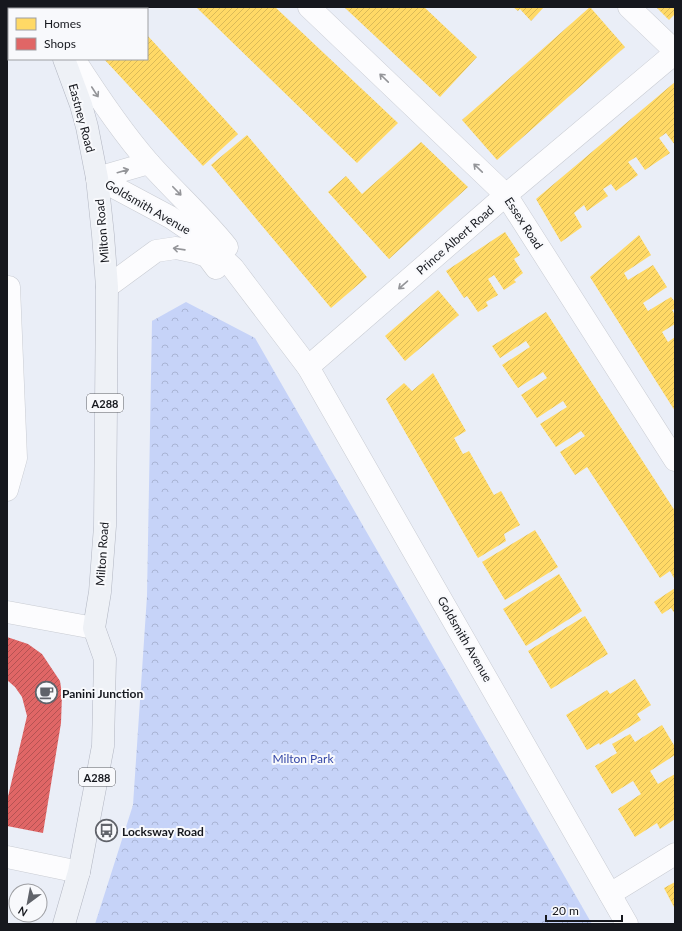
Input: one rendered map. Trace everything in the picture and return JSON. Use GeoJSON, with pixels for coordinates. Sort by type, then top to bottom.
{"type":"FeatureCollection","features":[{"type":"Feature","properties":{"kind":"main road","name":"Essex Road"},"geometry":{"type":"LineString","coordinates":[[309,7],[506,195],[675,460]]}},
{"type":"Feature","properties":{"kind":"main road"},"geometry":{"type":"LineString","coordinates":[[629,7],[675,52]]}},
{"type":"Feature","properties":{"kind":"main road","name":"Prince Albert Road"},"geometry":{"type":"LineString","coordinates":[[304,361],[506,195],[675,52]]}},
{"type":"Feature","properties":{"kind":"main road","name":"Eastney Road"},"geometry":{"type":"LineString","coordinates":[[64,60],[81,105],[97,178]]}},
{"type":"Feature","properties":{"kind":"main road"},"geometry":{"type":"LineString","coordinates":[[75,60],[113,118],[149,163]]}},
{"type":"Feature","properties":{"kind":"main road","name":"Goldsmith Avenue"},"geometry":{"type":"LineString","coordinates":[[97,178],[149,163],[212,228],[280,314],[304,361],[627,924]]}},
{"type":"Feature","properties":{"kind":"main road","name":"Goldsmith Avenue"},"geometry":{"type":"LineString","coordinates":[[97,178],[170,217],[201,238],[233,268],[304,361]]}},
{"type":"Feature","properties":{"kind":"main road","name":"Milton Road"},"geometry":{"type":"LineString","coordinates":[[64,924],[79,872],[103,746],[105,658],[94,628],[100,592],[105,526],[107,287],[97,178]]}},
{"type":"Feature","properties":{"kind":"main road"},"geometry":{"type":"LineString","coordinates":[[107,287],[156,251],[176,248],[207,256],[260,319],[304,361]]}},
{"type":"Feature","properties":{"kind":"main road"},"geometry":{"type":"LineString","coordinates":[[7,490],[16,458],[9,287]]}},
{"type":"Feature","properties":{"kind":"main road"},"geometry":{"type":"LineString","coordinates":[[7,612],[94,628]]}},
{"type":"Feature","properties":{"kind":"main road"},"geometry":{"type":"LineString","coordinates":[[610,894],[675,854]]}},
{"type":"Feature","properties":{"kind":"main road"},"geometry":{"type":"LineString","coordinates":[[7,857],[79,872]]}},
{"type":"Feature","properties":{"kind":"green space","name":"Milton Park"},"geometry":{"type":"Polygon","coordinates":[[[186,302],[255,338],[592,924],[95,924],[133,805],[147,596],[152,321],[186,302]]]}},
{"type":"Feature","properties":{"kind":"building: Homes"},"geometry":{"type":"Polygon","coordinates":[[[196,7],[275,7],[398,123],[357,163],[196,7]]]}},
{"type":"Feature","properties":{"kind":"building: Homes"},"geometry":{"type":"Polygon","coordinates":[[[344,7],[424,7],[477,57],[440,97],[344,7]]]}},
{"type":"Feature","properties":{"kind":"building: Homes"},"geometry":{"type":"Polygon","coordinates":[[[513,7],[544,7],[531,21],[520,9],[518,11],[513,7]]]}},
{"type":"Feature","properties":{"kind":"building: Homes"},"geometry":{"type":"Polygon","coordinates":[[[590,7],[625,47],[497,160],[462,120],[590,7]]]}},
{"type":"Feature","properties":{"kind":"building: Homes"},"geometry":{"type":"Polygon","coordinates":[[[656,7],[675,7],[675,14],[669,20],[656,7]]]}},
{"type":"Feature","properties":{"kind":"building: Homes"},"geometry":{"type":"Polygon","coordinates":[[[148,36],[238,134],[203,166],[105,60],[148,60],[148,36]]]}},
{"type":"Feature","properties":{"kind":"building: Homes"},"geometry":{"type":"Polygon","coordinates":[[[675,82],[675,145],[666,133],[659,138],[670,153],[645,170],[636,157],[628,162],[638,175],[616,191],[611,184],[603,189],[608,196],[587,211],[584,205],[574,213],[582,227],[561,242],[536,199],[675,82]]]}},
{"type":"Feature","properties":{"kind":"building: Homes"},"geometry":{"type":"Polygon","coordinates":[[[247,135],[367,277],[331,308],[211,165],[247,135]]]}},
{"type":"Feature","properties":{"kind":"building: Homes"},"geometry":{"type":"Polygon","coordinates":[[[421,142],[468,187],[389,259],[328,192],[346,176],[362,194],[421,142]]]}},
{"type":"Feature","properties":{"kind":"building: Homes"},"geometry":{"type":"Polygon","coordinates":[[[505,232],[520,255],[514,259],[523,273],[514,280],[516,282],[504,290],[494,275],[488,279],[498,295],[486,302],[488,306],[478,312],[467,296],[464,298],[446,271],[505,232]]]}},
{"type":"Feature","properties":{"kind":"building: Homes"},"geometry":{"type":"Polygon","coordinates":[[[639,235],[651,255],[624,273],[628,280],[653,265],[667,287],[643,303],[648,311],[671,297],[675,302],[675,309],[672,310],[675,315],[675,324],[662,332],[668,342],[675,337],[675,411],[590,277],[639,235]]]}},
{"type":"Feature","properties":{"kind":"building: Homes"},"geometry":{"type":"Polygon","coordinates":[[[438,290],[459,315],[405,361],[385,336],[438,290]]]}},
{"type":"Feature","properties":{"kind":"building: Homes"},"geometry":{"type":"Polygon","coordinates":[[[546,312],[675,511],[675,580],[670,571],[660,578],[587,467],[575,475],[560,452],[585,436],[581,431],[556,447],[540,424],[567,407],[563,401],[537,418],[521,395],[547,378],[543,372],[518,388],[502,365],[530,347],[526,341],[500,358],[492,346],[546,312]]]}},
{"type":"Feature","properties":{"kind":"building: Homes"},"geometry":{"type":"Polygon","coordinates":[[[433,373],[466,431],[454,438],[463,454],[469,451],[494,495],[501,491],[520,525],[504,534],[506,541],[478,558],[386,399],[404,383],[412,391],[433,373]]]}},
{"type":"Feature","properties":{"kind":"building: Homes"},"geometry":{"type":"Polygon","coordinates":[[[535,530],[558,567],[505,600],[482,562],[535,530]]]}},
{"type":"Feature","properties":{"kind":"building: Homes"},"geometry":{"type":"Polygon","coordinates":[[[559,574],[582,611],[526,646],[503,609],[559,574]]]}},
{"type":"Feature","properties":{"kind":"building: Homes"},"geometry":{"type":"Polygon","coordinates":[[[675,588],[675,614],[671,608],[662,614],[654,602],[675,588]]]}},
{"type":"Feature","properties":{"kind":"building: Homes"},"geometry":{"type":"Polygon","coordinates":[[[585,616],[608,654],[551,689],[528,651],[585,616]]]}},
{"type":"Feature","properties":{"kind":"building: Homes"},"geometry":{"type":"Polygon","coordinates":[[[635,679],[651,705],[637,714],[641,720],[600,745],[599,743],[587,750],[566,715],[607,690],[610,694],[635,679]]]}},
{"type":"Feature","properties":{"kind":"building: Homes"},"geometry":{"type":"Polygon","coordinates":[[[662,725],[675,747],[675,755],[650,771],[658,784],[675,774],[675,819],[660,829],[657,823],[635,837],[618,809],[641,794],[633,781],[612,794],[595,766],[617,753],[612,744],[630,734],[635,742],[662,725]]]}},
{"type":"Feature","properties":{"kind":"building: Homes"},"geometry":{"type":"Polygon","coordinates":[[[675,882],[675,909],[664,888],[675,882]]]}},
{"type":"Feature","properties":{"kind":"building: Shops"},"geometry":{"type":"Polygon","coordinates":[[[7,637],[28,644],[42,654],[60,681],[62,694],[61,723],[43,833],[7,826],[7,801],[27,716],[22,697],[15,687],[7,680],[7,637]]]}},
{"type":"Feature","properties":{"kind":"place","name":"Panini Junction"},"geometry":{"type":"Point","coordinates":[47,693]}},
{"type":"Feature","properties":{"kind":"place","name":"Locksway Road"},"geometry":{"type":"Point","coordinates":[106,831]}}]}
